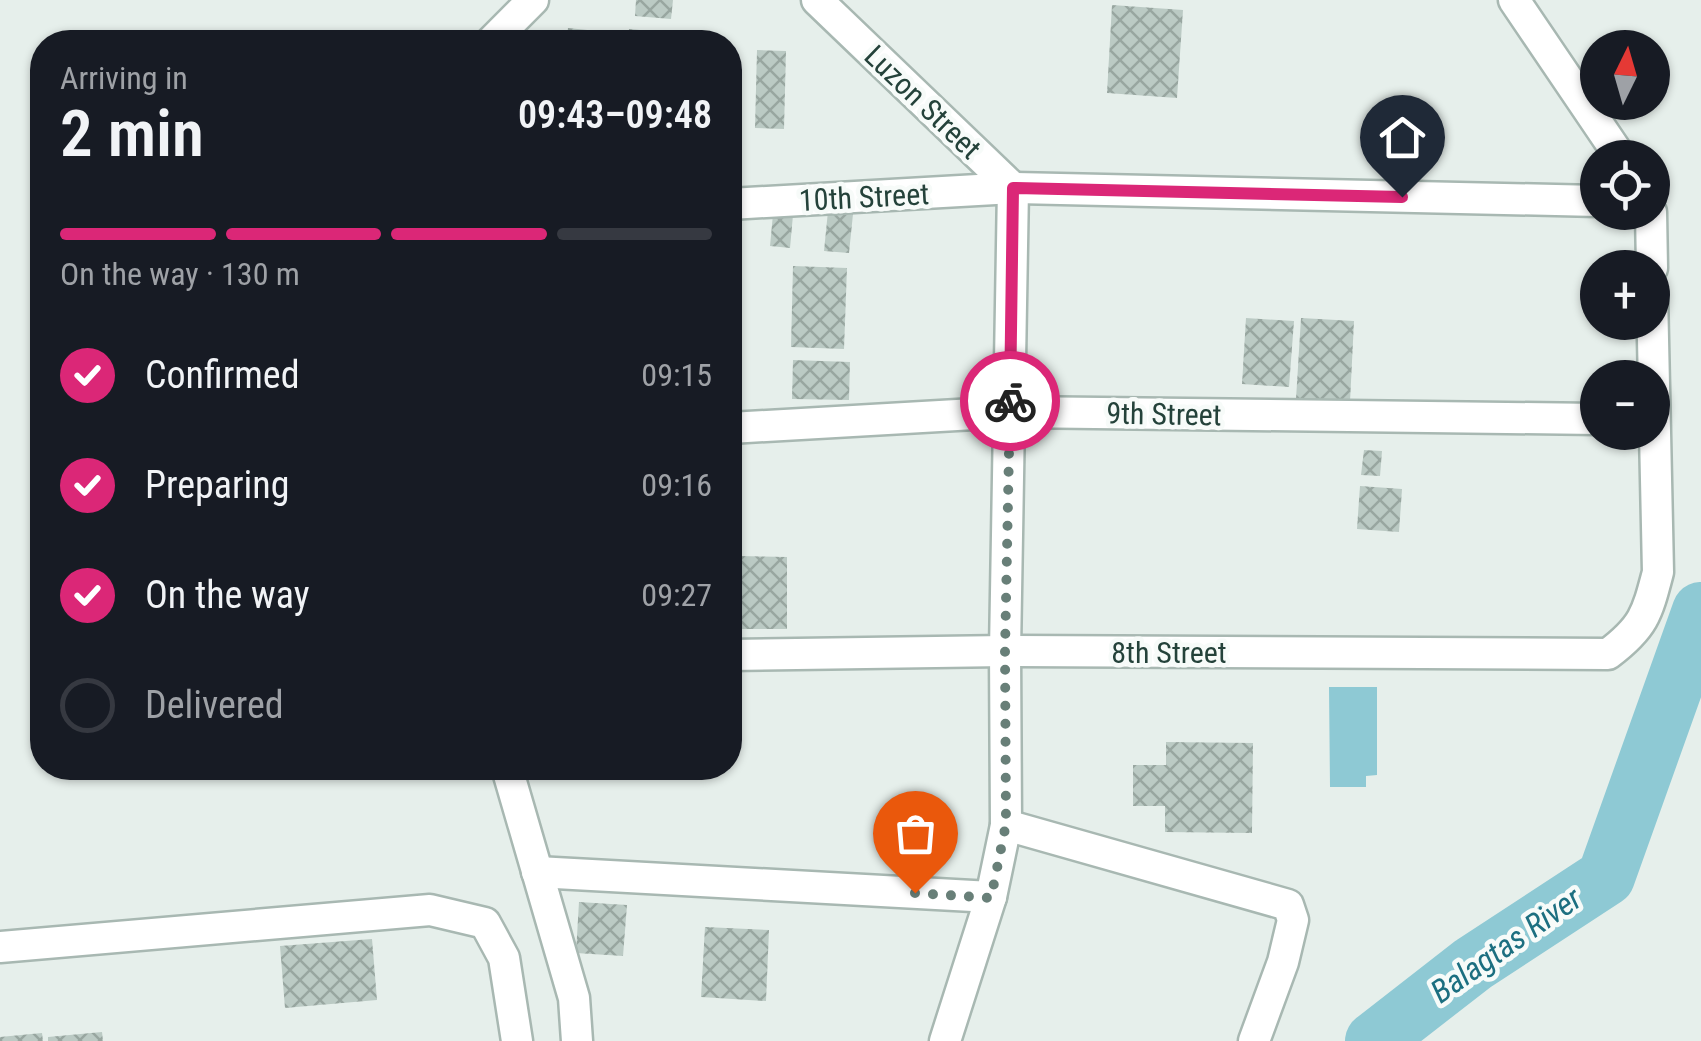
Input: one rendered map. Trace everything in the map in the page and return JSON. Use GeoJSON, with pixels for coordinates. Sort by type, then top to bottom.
{"type":"FeatureCollection","features":[{"type":"Feature","properties":{"kind":"street"},"geometry":{"type":"LineString","coordinates":[[503,30],[532,0]]}},
{"type":"Feature","properties":{"kind":"street","name":"Luzon Street"},"geometry":{"type":"LineString","coordinates":[[817,0],[1013,188]]}},
{"type":"Feature","properties":{"kind":"street"},"geometry":{"type":"LineString","coordinates":[[1514,0],[1608,140]]}},
{"type":"Feature","properties":{"kind":"street"},"geometry":{"type":"LineString","coordinates":[[945,1041],[991,898],[1006,824],[1013,188]]}},
{"type":"Feature","properties":{"kind":"street","name":"10th Street"},"geometry":{"type":"LineString","coordinates":[[742,203],[1013,188],[1580,201]]}},
{"type":"Feature","properties":{"kind":"street","name":"9th Street"},"geometry":{"type":"LineString","coordinates":[[742,427],[1010,412],[1580,419]]}},
{"type":"Feature","properties":{"kind":"street","name":"8th Street"},"geometry":{"type":"LineString","coordinates":[[742,655],[1005,651],[1608,654],[1634,634],[1649,607],[1658,572],[1655,450]]}},
{"type":"Feature","properties":{"kind":"street"},"geometry":{"type":"LineString","coordinates":[[509,780],[574,998],[577,1041]]}},
{"type":"Feature","properties":{"kind":"street"},"geometry":{"type":"LineString","coordinates":[[1006,824],[1288,904],[1293,920],[1254,1041]]}},
{"type":"Feature","properties":{"kind":"street"},"geometry":{"type":"LineString","coordinates":[[536,872],[991,898]]}},
{"type":"Feature","properties":{"kind":"street"},"geometry":{"type":"LineString","coordinates":[[0,947],[430,910],[484,923],[504,958],[517,1041]]}},
{"type":"Feature","properties":{"kind":"water"},"geometry":{"type":"Polygon","coordinates":[[[1329,687],[1377,687],[1377,775],[1366,776],[1366,787],[1330,787],[1329,687]]]}},
{"type":"Feature","properties":{"kind":"building"},"geometry":{"type":"Polygon","coordinates":[[[636,0],[673,0],[671,19],[635,16],[636,0]]]}},
{"type":"Feature","properties":{"kind":"building"},"geometry":{"type":"Polygon","coordinates":[[[1112,5],[1183,10],[1177,98],[1107,93],[1112,5]]]}},
{"type":"Feature","properties":{"kind":"building"},"geometry":{"type":"Polygon","coordinates":[[[757,50],[786,51],[784,129],[755,128],[757,50]]]}},
{"type":"Feature","properties":{"kind":"building"},"geometry":{"type":"Polygon","coordinates":[[[828,211],[853,214],[849,253],[824,251],[828,211]]]}},
{"type":"Feature","properties":{"kind":"building"},"geometry":{"type":"Polygon","coordinates":[[[773,214],[793,215],[790,248],[770,246],[773,214]]]}},
{"type":"Feature","properties":{"kind":"building"},"geometry":{"type":"Polygon","coordinates":[[[793,266],[847,268],[844,349],[791,347],[793,266]]]}},
{"type":"Feature","properties":{"kind":"building"},"geometry":{"type":"Polygon","coordinates":[[[1246,318],[1294,321],[1289,387],[1242,384],[1246,318]]]}},
{"type":"Feature","properties":{"kind":"building"},"geometry":{"type":"Polygon","coordinates":[[[1301,318],[1354,321],[1350,402],[1296,399],[1301,318]]]}},
{"type":"Feature","properties":{"kind":"building"},"geometry":{"type":"Polygon","coordinates":[[[793,360],[850,362],[849,400],[792,399],[793,360]]]}},
{"type":"Feature","properties":{"kind":"building"},"geometry":{"type":"Polygon","coordinates":[[[1364,450],[1382,451],[1380,476],[1361,475],[1364,450]]]}},
{"type":"Feature","properties":{"kind":"building"},"geometry":{"type":"Polygon","coordinates":[[[1360,486],[1402,489],[1399,532],[1357,529],[1360,486]]]}},
{"type":"Feature","properties":{"kind":"building"},"geometry":{"type":"Polygon","coordinates":[[[742,556],[787,557],[787,629],[742,629],[742,556]]]}},
{"type":"Feature","properties":{"kind":"building"},"geometry":{"type":"Polygon","coordinates":[[[1166,742],[1253,743],[1252,833],[1165,832],[1165,806],[1133,806],[1133,765],[1166,765],[1166,742]]]}},
{"type":"Feature","properties":{"kind":"building"},"geometry":{"type":"Polygon","coordinates":[[[579,902],[627,905],[623,956],[576,953],[579,902]]]}},
{"type":"Feature","properties":{"kind":"building"},"geometry":{"type":"Polygon","coordinates":[[[705,927],[769,930],[766,1001],[701,997],[705,927]]]}},
{"type":"Feature","properties":{"kind":"building"},"geometry":{"type":"Polygon","coordinates":[[[372,939],[377,1000],[285,1008],[280,946],[372,939]]]}},
{"type":"Feature","properties":{"kind":"building"},"geometry":{"type":"Polygon","coordinates":[[[102,1032],[103,1041],[48,1041],[48,1037],[102,1032]]]}},
{"type":"Feature","properties":{"kind":"building"},"geometry":{"type":"Polygon","coordinates":[[[42,1033],[43,1041],[0,1041],[0,1037],[42,1033]]]}},
{"type":"Feature","properties":{"kind":"waterway","name":"Balagtas River"},"geometry":{"type":"LineString","coordinates":[[1374,1041],[1473,964],[1606,877],[1701,611]]}},
{"type":"Feature","properties":{"kind":"way so far"},"geometry":{"type":"LineString","coordinates":[[915,893],[991,898],[1006,824],[1010,401]]}},
{"type":"Feature","properties":{"kind":"route"},"geometry":{"type":"LineString","coordinates":[[1010,401],[1013,188],[1402,197]]}}]}
